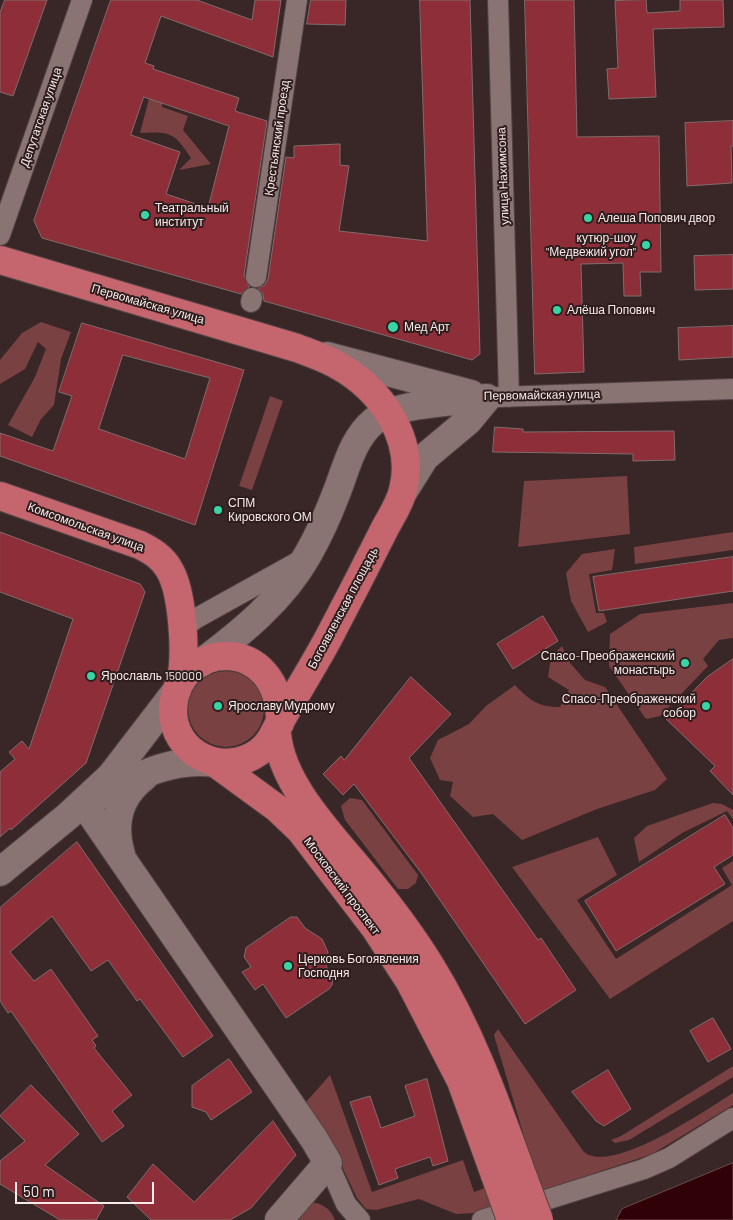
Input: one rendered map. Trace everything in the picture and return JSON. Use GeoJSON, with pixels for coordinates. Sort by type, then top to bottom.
{"type":"FeatureCollection","features":[{"type":"Feature","properties":{"kind":"main road","name":"Первомайская улица"},"geometry":{"type":"LineString","coordinates":[[0,260],[297,348],[338,366],[353,376],[372,390],[389,412]]}},
{"type":"Feature","properties":{"kind":"main road","name":"Богоявленская площадь"},"geometry":{"type":"LineString","coordinates":[[215,763],[237,762],[249,758],[268,744],[302,687],[360,579],[403,492],[405,456],[398,429],[389,412]]}},
{"type":"Feature","properties":{"kind":"main road","name":"Комсомольская улица"},"geometry":{"type":"LineString","coordinates":[[0,496],[140,545],[156,554],[173,576],[177,592],[183,668],[178,686]]}},
{"type":"Feature","properties":{"kind":"main road"},"geometry":{"type":"LineString","coordinates":[[215,763],[191,750],[177,730],[173,710],[178,686],[186,674],[201,663],[216,657],[234,656],[257,665],[274,686],[278,698],[278,728]]}},
{"type":"Feature","properties":{"kind":"main road","name":"Московский проспект"},"geometry":{"type":"LineString","coordinates":[[278,728],[281,756],[304,799],[383,898],[430,966],[459,1018],[485,1072],[507,1171]]}},
{"type":"Feature","properties":{"kind":"main road","name":"Московский проспект"},"geometry":{"type":"LineString","coordinates":[[215,763],[278,809],[300,830],[375,928],[410,982],[507,1171]]}},
{"type":"Feature","properties":{"kind":"main road"},"geometry":{"type":"LineString","coordinates":[[507,1171],[511,1220]]}},
{"type":"Feature","properties":{"kind":"main road"},"geometry":{"type":"LineString","coordinates":[[507,1171],[539,1220]]}},
{"type":"Feature","properties":{"kind":"street","name":"Депутатская улица"},"geometry":{"type":"LineString","coordinates":[[0,235],[82,0]]}},
{"type":"Feature","properties":{"kind":"street","name":"Крестьянский проезд"},"geometry":{"type":"LineString","coordinates":[[256,277],[297,0]]}},
{"type":"Feature","properties":{"kind":"street","name":"улица Нахимсона"},"geometry":{"type":"LineString","coordinates":[[498,0],[508,352],[497,383],[498,397]]}},
{"type":"Feature","properties":{"kind":"street","name":"Первомайская улица"},"geometry":{"type":"LineString","coordinates":[[297,348],[498,397],[733,389]]}},
{"type":"Feature","properties":{"kind":"street"},"geometry":{"type":"LineString","coordinates":[[201,663],[234,639],[262,613],[288,584],[307,557],[329,511],[361,433],[374,420],[389,412],[433,404],[498,397]]}},
{"type":"Feature","properties":{"kind":"street","name":"Богоявленская площадь"},"geometry":{"type":"LineString","coordinates":[[403,492],[425,457],[498,397]]}},
{"type":"Feature","properties":{"kind":"street"},"geometry":{"type":"LineString","coordinates":[[181,630],[195,619],[307,557]]}},
{"type":"Feature","properties":{"kind":"street"},"geometry":{"type":"LineString","coordinates":[[0,872],[91,798],[178,686]]}},
{"type":"Feature","properties":{"kind":"street"},"geometry":{"type":"LineString","coordinates":[[91,798],[163,766],[197,761],[215,763]]}},
{"type":"Feature","properties":{"kind":"street"},"geometry":{"type":"LineString","coordinates":[[129,869],[117,841],[119,811],[133,785],[163,766]]}},
{"type":"Feature","properties":{"kind":"street"},"geometry":{"type":"LineString","coordinates":[[91,798],[98,812],[103,831],[314,1139],[328,1163],[346,1204],[360,1220]]}},
{"type":"Feature","properties":{"kind":"street"},"geometry":{"type":"LineString","coordinates":[[482,1220],[644,1169],[669,1158],[733,1118]]}},
{"type":"Feature","properties":{"kind":"street"},"geometry":{"type":"LineString","coordinates":[[279,1220],[328,1163]]}},
{"type":"Feature","properties":{"kind":"shaded area"},"geometry":{"type":"Polygon","coordinates":[[[165,91],[162,107],[188,116],[183,130],[211,164],[179,170],[191,158],[176,139],[165,133],[140,133],[150,95],[165,91]]]}},
{"type":"Feature","properties":{"kind":"shaded area"},"geometry":{"type":"Polygon","coordinates":[[[41,322],[71,332],[61,359],[54,405],[41,419],[32,437],[8,425],[35,377],[46,349],[38,342],[25,369],[0,384],[0,360],[22,333],[41,322]]]}},
{"type":"Feature","properties":{"kind":"shaded area"},"geometry":{"type":"Polygon","coordinates":[[[270,396],[283,401],[252,490],[239,486],[270,396]]]}},
{"type":"Feature","properties":{"kind":"shaded area"},"geometry":{"type":"Polygon","coordinates":[[[627,476],[630,534],[518,547],[524,481],[627,476]]]}},
{"type":"Feature","properties":{"kind":"shaded area"},"geometry":{"type":"Polygon","coordinates":[[[733,532],[733,550],[635,564],[634,547],[733,532]]]}},
{"type":"Feature","properties":{"kind":"shaded area"},"geometry":{"type":"Polygon","coordinates":[[[615,549],[612,570],[589,574],[596,613],[604,613],[607,622],[588,632],[571,601],[566,573],[582,554],[615,549]]]}},
{"type":"Feature","properties":{"kind":"shaded area"},"geometry":{"type":"Polygon","coordinates":[[[733,603],[733,638],[719,640],[703,659],[708,666],[660,716],[646,719],[609,666],[610,634],[640,614],[733,603]]]}},
{"type":"Feature","properties":{"kind":"shaded area"},"geometry":{"type":"Polygon","coordinates":[[[562,646],[570,663],[585,680],[605,687],[667,779],[655,790],[597,809],[522,840],[493,814],[473,817],[450,796],[453,782],[440,780],[430,758],[438,740],[469,724],[486,706],[515,685],[534,702],[546,706],[560,707],[569,690],[548,677],[551,657],[562,646]]]}},
{"type":"Feature","properties":{"kind":"shaded area"},"geometry":{"type":"Polygon","coordinates":[[[226,671],[240,674],[253,682],[261,695],[264,709],[261,723],[253,736],[240,744],[226,747],[212,744],[199,736],[191,723],[188,709],[191,695],[199,682],[212,674],[226,671]]]}},
{"type":"Feature","properties":{"kind":"shaded area"},"geometry":{"type":"Polygon","coordinates":[[[350,798],[362,800],[418,875],[416,883],[408,889],[398,889],[345,820],[341,806],[350,798]]]}},
{"type":"Feature","properties":{"kind":"shaded area"},"geometry":{"type":"Polygon","coordinates":[[[713,803],[722,804],[733,810],[733,819],[727,811],[682,833],[639,862],[634,838],[647,826],[713,803]]]}},
{"type":"Feature","properties":{"kind":"shaded area"},"geometry":{"type":"Polygon","coordinates":[[[598,837],[617,875],[577,900],[616,959],[732,885],[722,868],[733,861],[733,921],[610,999],[512,867],[598,837]]]}},
{"type":"Feature","properties":{"kind":"shaded area"},"geometry":{"type":"Polygon","coordinates":[[[498,1029],[583,1151],[596,1157],[614,1155],[658,1138],[733,1093],[733,1105],[652,1154],[475,1213],[456,1214],[419,1199],[376,1210],[366,1209],[357,1198],[324,1129],[306,1102],[330,1075],[372,1192],[463,1160],[474,1192],[534,1170],[494,1035],[498,1029]]]}},
{"type":"Feature","properties":{"kind":"shaded area"},"geometry":{"type":"Polygon","coordinates":[[[733,1066],[733,1077],[629,1140],[615,1143],[611,1140],[621,1136],[733,1066]]]}},
{"type":"Feature","properties":{"kind":"shaded area"},"geometry":{"type":"Polygon","coordinates":[[[733,1163],[733,1220],[616,1220],[622,1209],[733,1163]]]}},
{"type":"Feature","properties":{"kind":"shaded area"},"geometry":{"type":"Polygon","coordinates":[[[309,1202],[325,1207],[331,1212],[335,1220],[290,1220],[309,1202]]]}},
{"type":"Feature","properties":{"kind":"building"},"geometry":{"type":"Polygon","coordinates":[[[5,0],[47,0],[13,96],[0,92],[0,13],[5,0]]]}},
{"type":"Feature","properties":{"kind":"building"},"geometry":{"type":"Polygon","coordinates":[[[111,0],[197,0],[252,20],[255,0],[281,0],[273,57],[161,16],[145,63],[154,66],[153,69],[239,98],[235,111],[267,121],[244,275],[249,287],[241,294],[42,238],[34,221],[111,0]],[[144,97],[131,135],[180,152],[166,194],[208,208],[229,126],[144,97]]]}},
{"type":"Feature","properties":{"kind":"building"},"geometry":{"type":"Polygon","coordinates":[[[311,0],[346,0],[345,25],[307,24],[311,0]]]}},
{"type":"Feature","properties":{"kind":"building"},"geometry":{"type":"Polygon","coordinates":[[[420,0],[470,0],[480,354],[472,360],[264,301],[263,294],[258,288],[265,285],[268,279],[286,157],[294,158],[294,146],[340,144],[340,165],[349,166],[339,231],[427,241],[420,0]]]}},
{"type":"Feature","properties":{"kind":"building"},"geometry":{"type":"Polygon","coordinates":[[[525,0],[574,0],[577,137],[659,136],[661,272],[640,272],[641,296],[624,296],[623,263],[581,264],[584,372],[535,374],[525,0]]]}},
{"type":"Feature","properties":{"kind":"building"},"geometry":{"type":"Polygon","coordinates":[[[646,0],[647,13],[680,11],[680,0],[723,0],[724,27],[653,29],[656,97],[609,99],[607,69],[618,68],[615,1],[646,0]]]}},
{"type":"Feature","properties":{"kind":"building"},"geometry":{"type":"Polygon","coordinates":[[[733,121],[733,146],[731,146],[732,183],[687,186],[685,123],[733,121]]]}},
{"type":"Feature","properties":{"kind":"building"},"geometry":{"type":"Polygon","coordinates":[[[733,255],[733,289],[695,290],[694,256],[733,255]]]}},
{"type":"Feature","properties":{"kind":"building"},"geometry":{"type":"Polygon","coordinates":[[[82,323],[244,370],[195,525],[0,456],[0,433],[53,451],[72,396],[59,392],[82,323]],[[123,355],[99,429],[185,459],[210,378],[123,355]]]}},
{"type":"Feature","properties":{"kind":"building"},"geometry":{"type":"Polygon","coordinates":[[[733,326],[733,357],[679,360],[678,328],[733,326]]]}},
{"type":"Feature","properties":{"kind":"building"},"geometry":{"type":"Polygon","coordinates":[[[495,427],[523,429],[523,432],[674,431],[675,460],[633,461],[633,454],[493,452],[495,427]]]}},
{"type":"Feature","properties":{"kind":"building"},"geometry":{"type":"Polygon","coordinates":[[[0,532],[140,584],[145,592],[86,763],[11,830],[10,828],[0,837],[0,772],[15,759],[9,752],[22,741],[29,749],[73,619],[0,592],[0,532]]]}},
{"type":"Feature","properties":{"kind":"building"},"geometry":{"type":"Polygon","coordinates":[[[733,557],[733,591],[599,611],[593,577],[733,557]]]}},
{"type":"Feature","properties":{"kind":"building"},"geometry":{"type":"Polygon","coordinates":[[[543,616],[558,641],[513,669],[497,644],[543,616]]]}},
{"type":"Feature","properties":{"kind":"building","name":"Спасо-Преображенский собор"},"geometry":{"type":"Polygon","coordinates":[[[733,659],[733,795],[710,771],[715,766],[666,719],[707,677],[733,659]]]}},
{"type":"Feature","properties":{"kind":"building"},"geometry":{"type":"Polygon","coordinates":[[[411,677],[451,714],[409,758],[538,940],[541,938],[576,990],[525,1024],[422,874],[354,784],[343,795],[323,774],[341,756],[344,760],[411,677]]]}},
{"type":"Feature","properties":{"kind":"building"},"geometry":{"type":"Polygon","coordinates":[[[725,815],[733,828],[733,855],[714,867],[725,884],[616,951],[585,901],[725,815]]]}},
{"type":"Feature","properties":{"kind":"building"},"geometry":{"type":"Polygon","coordinates":[[[77,842],[213,1036],[183,1057],[140,999],[137,1001],[108,960],[91,971],[52,916],[10,952],[34,981],[51,969],[98,1036],[92,1040],[96,1046],[94,1048],[132,1095],[112,1111],[124,1126],[102,1142],[11,1011],[8,1013],[0,1001],[0,908],[77,842]]]}},
{"type":"Feature","properties":{"kind":"building","name":"Церковь Богоявления Господня"},"geometry":{"type":"Polygon","coordinates":[[[291,917],[297,917],[305,928],[322,939],[328,952],[326,966],[333,978],[329,989],[286,1018],[263,984],[255,990],[242,972],[251,967],[244,957],[246,948],[291,917]]]}},
{"type":"Feature","properties":{"kind":"building"},"geometry":{"type":"Polygon","coordinates":[[[713,1018],[731,1049],[708,1062],[690,1031],[713,1018]]]}},
{"type":"Feature","properties":{"kind":"building"},"geometry":{"type":"Polygon","coordinates":[[[229,1059],[252,1092],[211,1120],[206,1112],[192,1107],[192,1086],[229,1059]]]}},
{"type":"Feature","properties":{"kind":"building"},"geometry":{"type":"Polygon","coordinates":[[[608,1070],[631,1109],[604,1126],[596,1121],[572,1092],[608,1070]]]}},
{"type":"Feature","properties":{"kind":"building"},"geometry":{"type":"Polygon","coordinates":[[[427,1079],[448,1161],[433,1166],[430,1157],[395,1169],[398,1178],[379,1185],[350,1102],[370,1096],[381,1128],[415,1116],[405,1086],[427,1079]]]}},
{"type":"Feature","properties":{"kind":"building"},"geometry":{"type":"Polygon","coordinates":[[[31,1085],[79,1134],[45,1165],[104,1206],[96,1220],[60,1220],[0,1184],[0,1161],[25,1141],[0,1116],[31,1085]]]}},
{"type":"Feature","properties":{"kind":"building"},"geometry":{"type":"Polygon","coordinates":[[[273,1121],[296,1155],[251,1208],[230,1220],[151,1220],[127,1197],[153,1164],[194,1202],[273,1121]]]}},
{"type":"Feature","properties":{"kind":"place","name":"Театральный институт"},"geometry":{"type":"Point","coordinates":[145,215]}},
{"type":"Feature","properties":{"kind":"place","name":"Алеша Попович двор"},"geometry":{"type":"Point","coordinates":[588,218]}},
{"type":"Feature","properties":{"kind":"place","name":"кутюр-шоу \"Медвежий угол\""},"geometry":{"type":"Point","coordinates":[646,245]}},
{"type":"Feature","properties":{"kind":"place","name":"Алёша Попович"},"geometry":{"type":"Point","coordinates":[557,310]}},
{"type":"Feature","properties":{"kind":"place","name":"Мед Арт"},"geometry":{"type":"Point","coordinates":[393,327]}},
{"type":"Feature","properties":{"kind":"place","name":"СПМ Кировского ОМ"},"geometry":{"type":"Point","coordinates":[218,510]}},
{"type":"Feature","properties":{"kind":"place","name":"Спасо-Преображенский монастырь"},"geometry":{"type":"Point","coordinates":[685,663]}},
{"type":"Feature","properties":{"kind":"place","name":"Ярославль 150000"},"geometry":{"type":"Point","coordinates":[91,676]}},
{"type":"Feature","properties":{"kind":"place","name":"Ярославу Мудрому"},"geometry":{"type":"Point","coordinates":[218,706]}},
{"type":"Feature","properties":{"kind":"place","name":"Спасо-Преображенский собор"},"geometry":{"type":"Point","coordinates":[706,706]}},
{"type":"Feature","properties":{"kind":"place","name":"Церковь Богоявления Господня"},"geometry":{"type":"Point","coordinates":[288,966]}}]}
